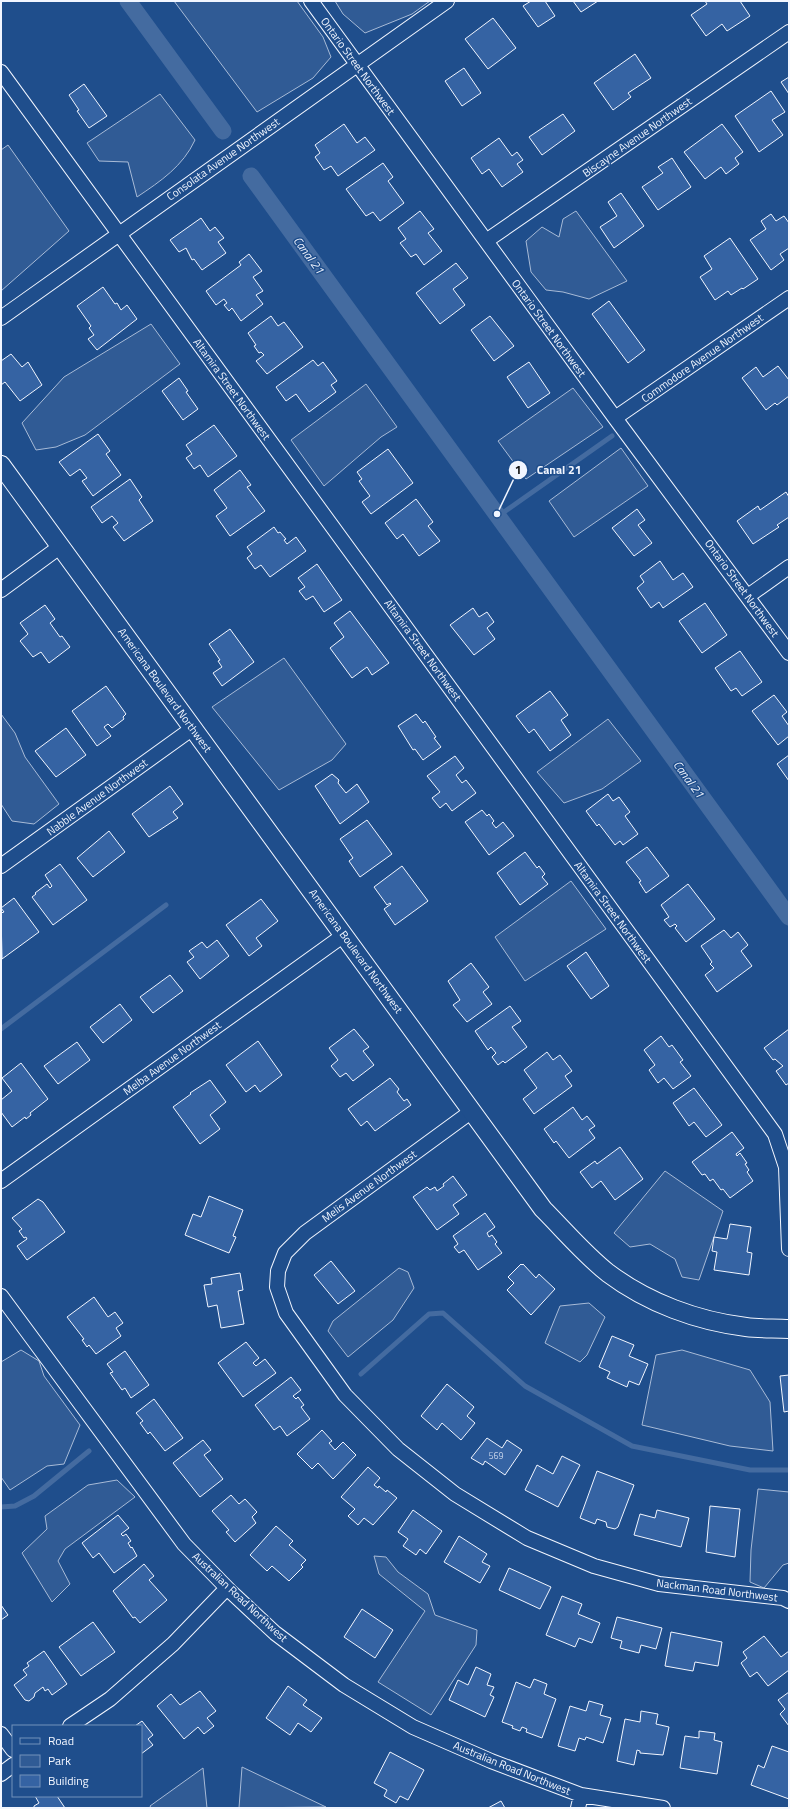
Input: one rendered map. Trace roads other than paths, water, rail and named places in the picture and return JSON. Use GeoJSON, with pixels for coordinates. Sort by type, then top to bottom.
{"type":"FeatureCollection","features":[{"type":"Feature","properties":{"kind":"street","name":"Ontario Street Northwest"},"geometry":{"type":"LineString","coordinates":[[311,1],[615,418],[789,653]]}},
{"type":"Feature","properties":{"kind":"street","name":"Consolata Avenue Northwest"},"geometry":{"type":"LineString","coordinates":[[1,318],[447,1]]}},
{"type":"Feature","properties":{"kind":"street","name":"Biscayne Avenue Northwest"},"geometry":{"type":"LineString","coordinates":[[486,241],[789,32]]}},
{"type":"Feature","properties":{"kind":"street","name":"Altamira Street Northwest"},"geometry":{"type":"LineString","coordinates":[[1,72],[775,1134],[786,1167],[789,1249]]}},
{"type":"Feature","properties":{"kind":"street","name":"Commodore Avenue Northwest"},"geometry":{"type":"LineString","coordinates":[[615,418],[789,298]]}},
{"type":"Feature","properties":{"kind":"street","name":"Americana Boulevard Northwest"},"geometry":{"type":"LineString","coordinates":[[1,465],[543,1209],[608,1273],[649,1299],[702,1320],[747,1327],[789,1329]]}},
{"type":"Feature","properties":{"kind":"street"},"geometry":{"type":"LineString","coordinates":[[1,590],[61,546]]}},
{"type":"Feature","properties":{"kind":"street"},"geometry":{"type":"LineString","coordinates":[[748,596],[789,567]]}},
{"type":"Feature","properties":{"kind":"street","name":"Nabble Avenue Northwest"},"geometry":{"type":"LineString","coordinates":[[1,866],[193,728]]}},
{"type":"Feature","properties":{"kind":"street","name":"Melba Avenue Northwest"},"geometry":{"type":"LineString","coordinates":[[1,1181],[344,935]]}},
{"type":"Feature","properties":{"kind":"street","name":"Melis Avenue Northwest"},"geometry":{"type":"LineString","coordinates":[[278,1271],[285,1253],[305,1233],[472,1111]]}},
{"type":"Feature","properties":{"kind":"street","name":"Nackman Road Northwest"},"geometry":{"type":"LineString","coordinates":[[278,1271],[277,1287],[286,1313],[345,1395],[398,1449],[455,1494],[527,1538],[594,1566],[659,1584],[783,1598],[789,1601]]}},
{"type":"Feature","properties":{"kind":"street","name":"Australian Road Northwest"},"geometry":{"type":"LineString","coordinates":[[1,1296],[184,1544],[227,1588],[275,1633],[344,1686],[411,1726],[579,1802],[663,1808]]}},
{"type":"Feature","properties":{"kind":"street"},"geometry":{"type":"LineString","coordinates":[[71,1725],[110,1699],[173,1644],[227,1588]]}},
{"type":"Feature","properties":{"kind":"street"},"geometry":{"type":"LineString","coordinates":[[1,1734],[12,1749]]}},
{"type":"Feature","properties":{"kind":"street"},"geometry":{"type":"LineString","coordinates":[[1,1774],[12,1766]]}},
{"type":"Feature","properties":{"kind":"waterway","name":"Canal 21"},"geometry":{"type":"LineString","coordinates":[[128,1],[223,131]]}},
{"type":"Feature","properties":{"kind":"waterway","name":"Canal 21"},"geometry":{"type":"LineString","coordinates":[[251,176],[789,917]]}},
{"type":"Feature","properties":{"kind":"waterway"},"geometry":{"type":"LineString","coordinates":[[497,514],[504,512],[612,436]]}},
{"type":"Feature","properties":{"kind":"waterway"},"geometry":{"type":"LineString","coordinates":[[1,1029],[166,905]]}},
{"type":"Feature","properties":{"kind":"waterway"},"geometry":{"type":"LineString","coordinates":[[361,1374],[429,1314],[443,1313],[525,1386],[632,1446],[750,1470],[789,1470]]}},
{"type":"Feature","properties":{"kind":"waterway"},"geometry":{"type":"LineString","coordinates":[[1,1507],[15,1506],[34,1496],[89,1451]]}},
{"type":"Feature","properties":{"kind":"place","name":"Canal 21"},"geometry":{"type":"Point","coordinates":[497,514]}}]}
